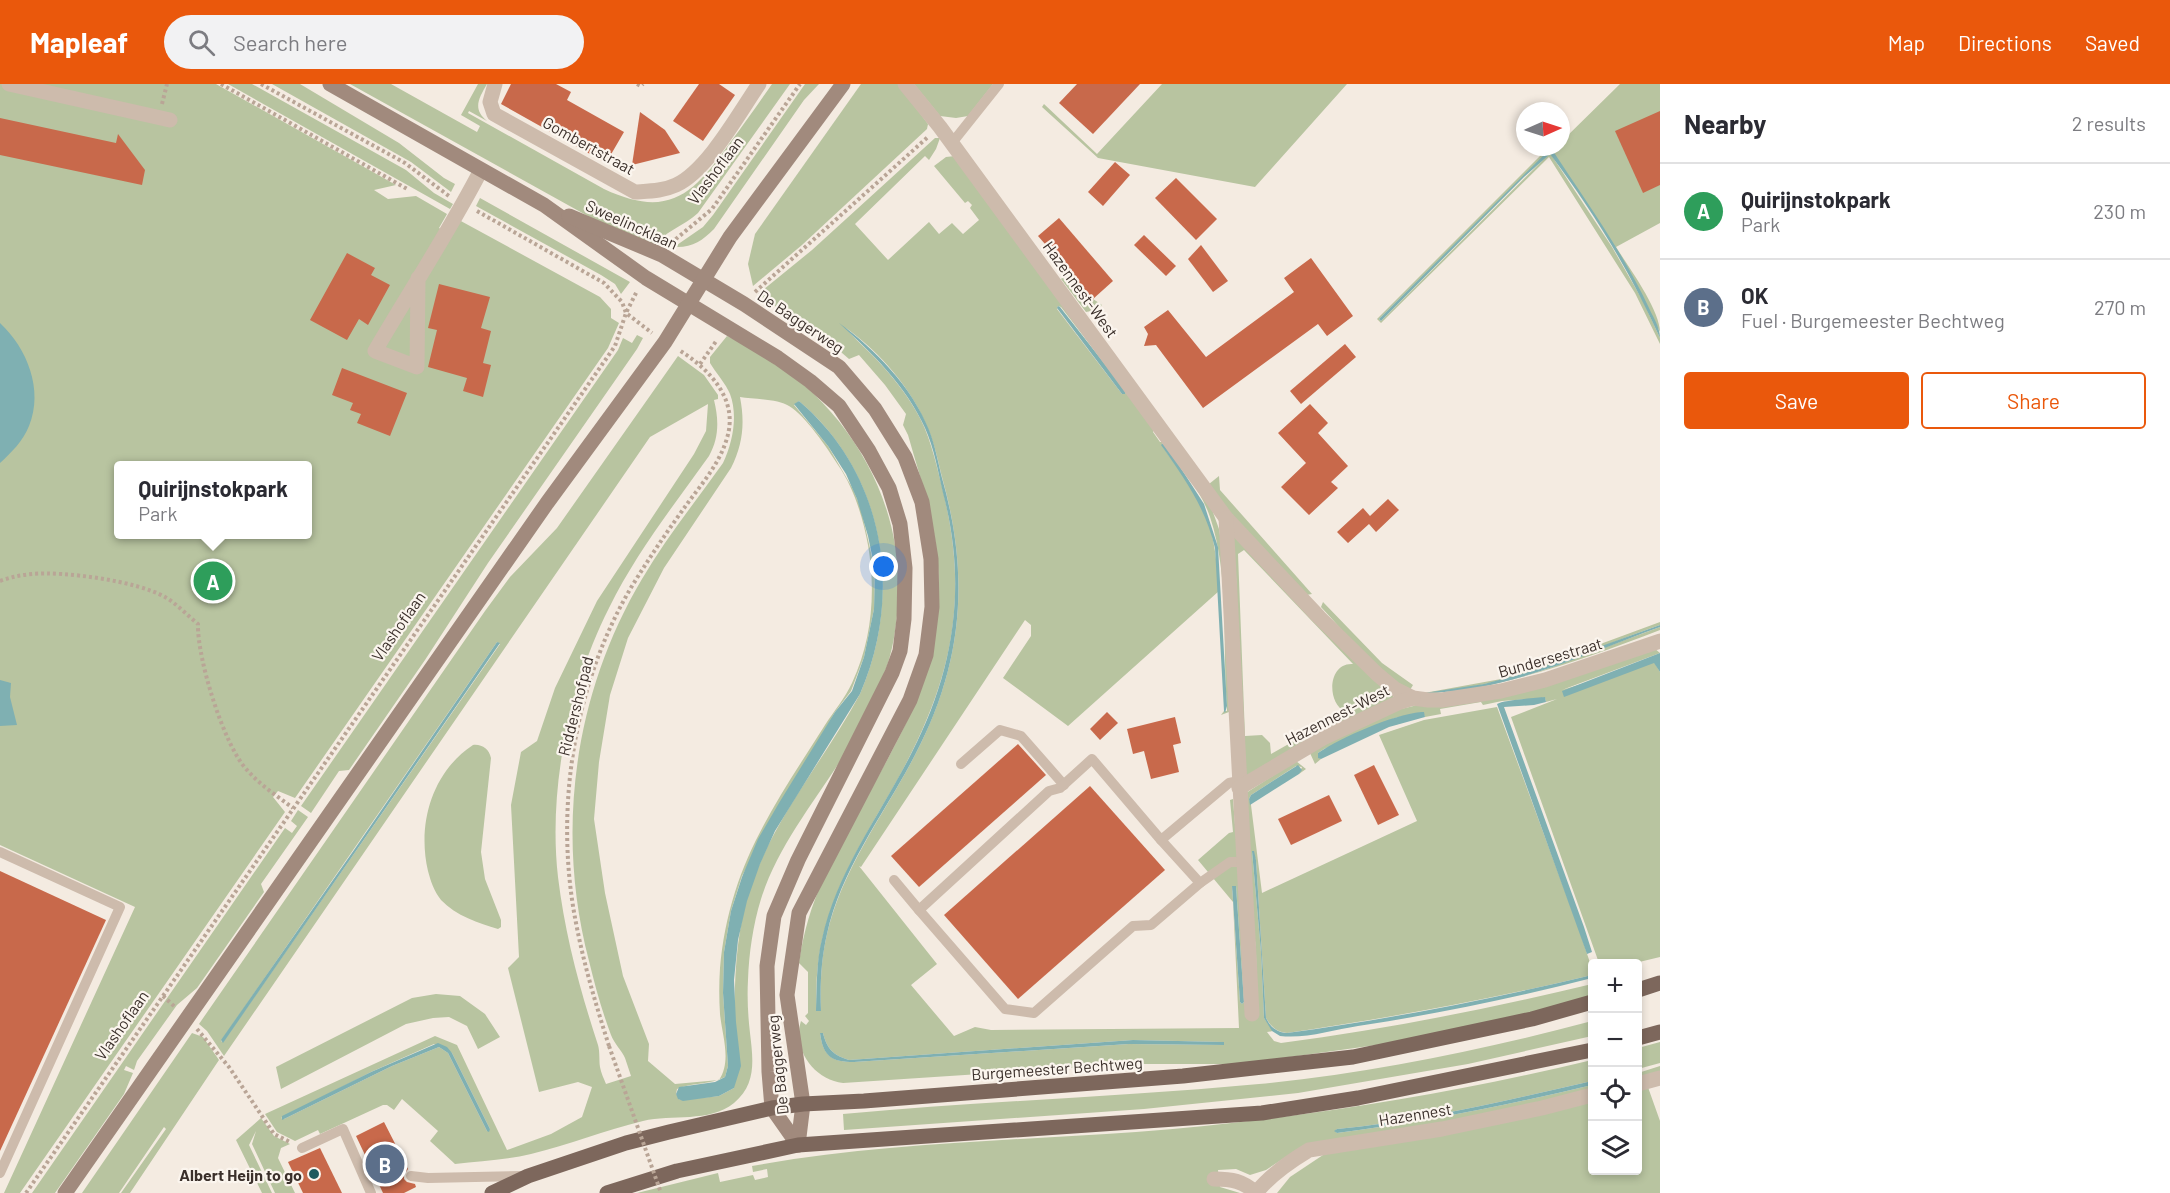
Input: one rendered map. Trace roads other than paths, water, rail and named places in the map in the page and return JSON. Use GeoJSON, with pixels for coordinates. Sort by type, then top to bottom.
{"type":"FeatureCollection","features":[{"type":"Feature","properties":{"kind":"main road"},"geometry":{"type":"LineString","coordinates":[[1642,989],[1660,983]]}},
{"type":"Feature","properties":{"kind":"main road","name":"Burgemeester Bechtweg"},"geometry":{"type":"LineString","coordinates":[[492,1193],[528,1176],[626,1143],[772,1108],[1263,1068],[1353,1057],[1532,1019],[1588,1003]]}},
{"type":"Feature","properties":{"kind":"main road"},"geometry":{"type":"LineString","coordinates":[[1642,1037],[1660,1032]]}},
{"type":"Feature","properties":{"kind":"main road"},"geometry":{"type":"LineString","coordinates":[[607,1193],[677,1171],[798,1145],[1262,1113],[1358,1098],[1588,1051]]}},
{"type":"Feature","properties":{"kind":"street"},"geometry":{"type":"LineString","coordinates":[[9,84],[170,120]]}},
{"type":"Feature","properties":{"kind":"street","name":"Sweelincklaan"},"geometry":{"type":"LineString","coordinates":[[330,84],[544,205],[662,255],[703,280]]}},
{"type":"Feature","properties":{"kind":"street","name":"Gombertstraat"},"geometry":{"type":"LineString","coordinates":[[495,84],[490,102],[494,114],[635,192],[661,190],[678,184],[690,176],[707,159],[759,84]]}},
{"type":"Feature","properties":{"kind":"street"},"geometry":{"type":"LineString","coordinates":[[66,1193],[547,503],[661,348],[730,237],[843,84]]}},
{"type":"Feature","properties":{"kind":"street","name":"Hazennest-West"},"geometry":{"type":"LineString","coordinates":[[904,84],[952,143],[1226,518],[1319,617],[1377,674],[1395,689],[1413,698]]}},
{"type":"Feature","properties":{"kind":"street"},"geometry":{"type":"LineString","coordinates":[[418,278],[417,367],[375,351],[418,278],[464,203],[481,170]]}},
{"type":"Feature","properties":{"kind":"street","name":"Sweelincklaan"},"geometry":{"type":"LineString","coordinates":[[544,205],[646,278],[688,304]]}},
{"type":"Feature","properties":{"kind":"street","name":"De Baggerweg"},"geometry":{"type":"LineString","coordinates":[[703,280],[744,304],[839,367],[875,409],[904,458],[922,502],[931,559],[932,606],[926,655],[910,700],[799,913],[787,995],[803,1104],[798,1145]]}},
{"type":"Feature","properties":{"kind":"street","name":"De Baggerweg"},"geometry":{"type":"LineString","coordinates":[[688,304],[778,358],[839,406],[869,451],[888,488],[900,524],[904,568],[904,619],[900,651],[891,674],[798,860],[774,916],[767,966],[772,1108],[798,1145]]}},
{"type":"Feature","properties":{"kind":"street"},"geometry":{"type":"LineString","coordinates":[[1226,518],[1252,1014]]}},
{"type":"Feature","properties":{"kind":"street","name":"Bundersestraat"},"geometry":{"type":"LineString","coordinates":[[1413,698],[1442,700],[1501,691],[1545,680],[1660,641]]}},
{"type":"Feature","properties":{"kind":"street","name":"Hazennest-West"},"geometry":{"type":"LineString","coordinates":[[1239,785],[1323,738],[1413,698]]}},
{"type":"Feature","properties":{"kind":"street"},"geometry":{"type":"LineString","coordinates":[[1642,1083],[1660,1078]]}},
{"type":"Feature","properties":{"kind":"street","name":"Hazennest"},"geometry":{"type":"LineString","coordinates":[[1256,1193],[1264,1183],[1289,1162],[1309,1150],[1442,1129],[1588,1096]]}},
{"type":"Feature","properties":{"kind":"street"},"geometry":{"type":"LineString","coordinates":[[1214,1179],[1238,1180],[1248,1185],[1256,1193]]}},
{"type":"Feature","properties":{"kind":"lane"},"geometry":{"type":"LineString","coordinates":[[952,143],[999,84]]}},
{"type":"Feature","properties":{"kind":"lane"},"geometry":{"type":"LineString","coordinates":[[961,764],[1000,730],[1021,736],[1064,785]]}},
{"type":"Feature","properties":{"kind":"lane"},"geometry":{"type":"LineString","coordinates":[[919,910],[1049,791],[1060,788],[1092,759],[1200,883]]}},
{"type":"Feature","properties":{"kind":"lane"},"geometry":{"type":"LineString","coordinates":[[1161,840],[1229,783],[1239,785]]}},
{"type":"Feature","properties":{"kind":"lane"},"geometry":{"type":"LineString","coordinates":[[0,852],[120,907],[0,1173]]}},
{"type":"Feature","properties":{"kind":"lane"},"geometry":{"type":"LineString","coordinates":[[894,880],[1005,1009],[1034,1013],[1133,926],[1150,925],[1200,883],[1230,862],[1243,862]]}},
{"type":"Feature","properties":{"kind":"lane"},"geometry":{"type":"LineString","coordinates":[[302,1148],[343,1129],[376,1192]]}},
{"type":"Feature","properties":{"kind":"lane","name":"Burgemeester Bechtweg"},"geometry":{"type":"LineString","coordinates":[[411,1176],[428,1178],[528,1176]]}},
{"type":"Feature","properties":{"kind":"water"},"geometry":{"type":"Polygon","coordinates":[[[1543,156],[1548,156],[1381,321],[1379,319],[1543,156]]]}},
{"type":"Feature","properties":{"kind":"water"},"geometry":{"type":"Polygon","coordinates":[[[1551,156],[1556,156],[1628,267],[1656,322],[1660,338],[1637,290],[1581,198],[1551,156]]]}},
{"type":"Feature","properties":{"kind":"water"},"geometry":{"type":"Polygon","coordinates":[[[1058,306],[1126,391],[1125,394],[1122,394],[1057,308],[1058,306]]]}},
{"type":"Feature","properties":{"kind":"water"},"geometry":{"type":"Polygon","coordinates":[[[0,323],[10,333],[25,357],[34,384],[35,398],[29,426],[16,446],[0,463],[0,323]]]}},
{"type":"Feature","properties":{"kind":"water"},"geometry":{"type":"Polygon","coordinates":[[[839,323],[879,357],[903,384],[929,430],[951,514],[958,585],[957,619],[952,653],[931,721],[915,755],[842,887],[823,953],[821,1011],[816,1011],[819,957],[829,914],[849,866],[900,775],[927,721],[947,657],[953,625],[955,593],[950,527],[936,460],[925,428],[898,384],[876,358],[839,323]]]}},
{"type":"Feature","properties":{"kind":"water"},"geometry":{"type":"Polygon","coordinates":[[[799,401],[828,430],[851,463],[868,499],[878,537],[883,576],[881,616],[874,655],[860,694],[775,831],[747,901],[738,940],[734,980],[741,1066],[734,1088],[719,1096],[683,1101],[678,1099],[676,1094],[679,1087],[715,1082],[725,1077],[728,1066],[723,993],[724,952],[731,911],[758,839],[835,712],[852,691],[864,657],[874,609],[875,570],[857,499],[846,474],[828,446],[794,404],[799,401]]]}},
{"type":"Feature","properties":{"kind":"water"},"geometry":{"type":"Polygon","coordinates":[[[1164,442],[1204,504],[1218,547],[1227,706],[1225,713],[1215,548],[1200,506],[1161,445],[1164,442]]]}},
{"type":"Feature","properties":{"kind":"water"},"geometry":{"type":"Polygon","coordinates":[[[1660,625],[1660,627],[1545,670],[1515,679],[1455,691],[1425,693],[1484,684],[1532,671],[1660,625]]]}},
{"type":"Feature","properties":{"kind":"water"},"geometry":{"type":"Polygon","coordinates":[[[497,642],[500,643],[223,1043],[221,1040],[497,642]]]}},
{"type":"Feature","properties":{"kind":"water"},"geometry":{"type":"Polygon","coordinates":[[[1660,653],[1660,672],[1654,663],[1564,697],[1562,691],[1660,653]]]}},
{"type":"Feature","properties":{"kind":"water"},"geometry":{"type":"Polygon","coordinates":[[[0,680],[11,683],[10,697],[17,725],[0,726],[0,680]]]}},
{"type":"Feature","properties":{"kind":"water"},"geometry":{"type":"Polygon","coordinates":[[[1545,697],[1546,702],[1534,705],[1504,707],[1584,927],[1592,952],[1587,954],[1497,704],[1545,697]]]}},
{"type":"Feature","properties":{"kind":"water"},"geometry":{"type":"Polygon","coordinates":[[[1424,712],[1425,717],[1389,727],[1321,759],[1318,758],[1318,753],[1353,734],[1396,717],[1424,712]]]}},
{"type":"Feature","properties":{"kind":"water"},"geometry":{"type":"Polygon","coordinates":[[[1298,765],[1302,770],[1299,774],[1250,805],[1251,795],[1298,765]]]}},
{"type":"Feature","properties":{"kind":"water"},"geometry":{"type":"Polygon","coordinates":[[[1252,851],[1254,851],[1256,860],[1266,1018],[1272,1027],[1280,1032],[1287,1033],[1402,1015],[1588,976],[1588,979],[1446,1011],[1290,1037],[1280,1036],[1272,1031],[1264,1018],[1252,851]]]}},
{"type":"Feature","properties":{"kind":"water"},"geometry":{"type":"Polygon","coordinates":[[[1232,886],[1236,886],[1244,1002],[1242,1004],[1240,1002],[1232,886]]]}},
{"type":"Feature","properties":{"kind":"water"},"geometry":{"type":"Polygon","coordinates":[[[820,1033],[823,1033],[831,1051],[849,1060],[1133,1040],[1224,1042],[1224,1045],[1129,1044],[854,1062],[839,1061],[830,1056],[823,1047],[820,1033]]]}},
{"type":"Feature","properties":{"kind":"water"},"geometry":{"type":"Polygon","coordinates":[[[438,1043],[447,1047],[452,1053],[490,1129],[489,1132],[448,1053],[439,1047],[392,1066],[282,1120],[282,1116],[371,1072],[438,1043]]]}},
{"type":"Feature","properties":{"kind":"water"},"geometry":{"type":"Polygon","coordinates":[[[1588,1082],[1588,1086],[1465,1112],[1369,1129],[1337,1133],[1334,1131],[1337,1129],[1401,1121],[1588,1082]]]}},
{"type":"Feature","properties":{"kind":"place","name":"Quirijnstokpark"},"geometry":{"type":"Point","coordinates":[213,581]}},
{"type":"Feature","properties":{"kind":"place","name":"OK"},"geometry":{"type":"Point","coordinates":[385,1164]}},
{"type":"Feature","properties":{"kind":"place","name":"Albert Heijn to go"},"geometry":{"type":"Point","coordinates":[314,1174]}}]}
